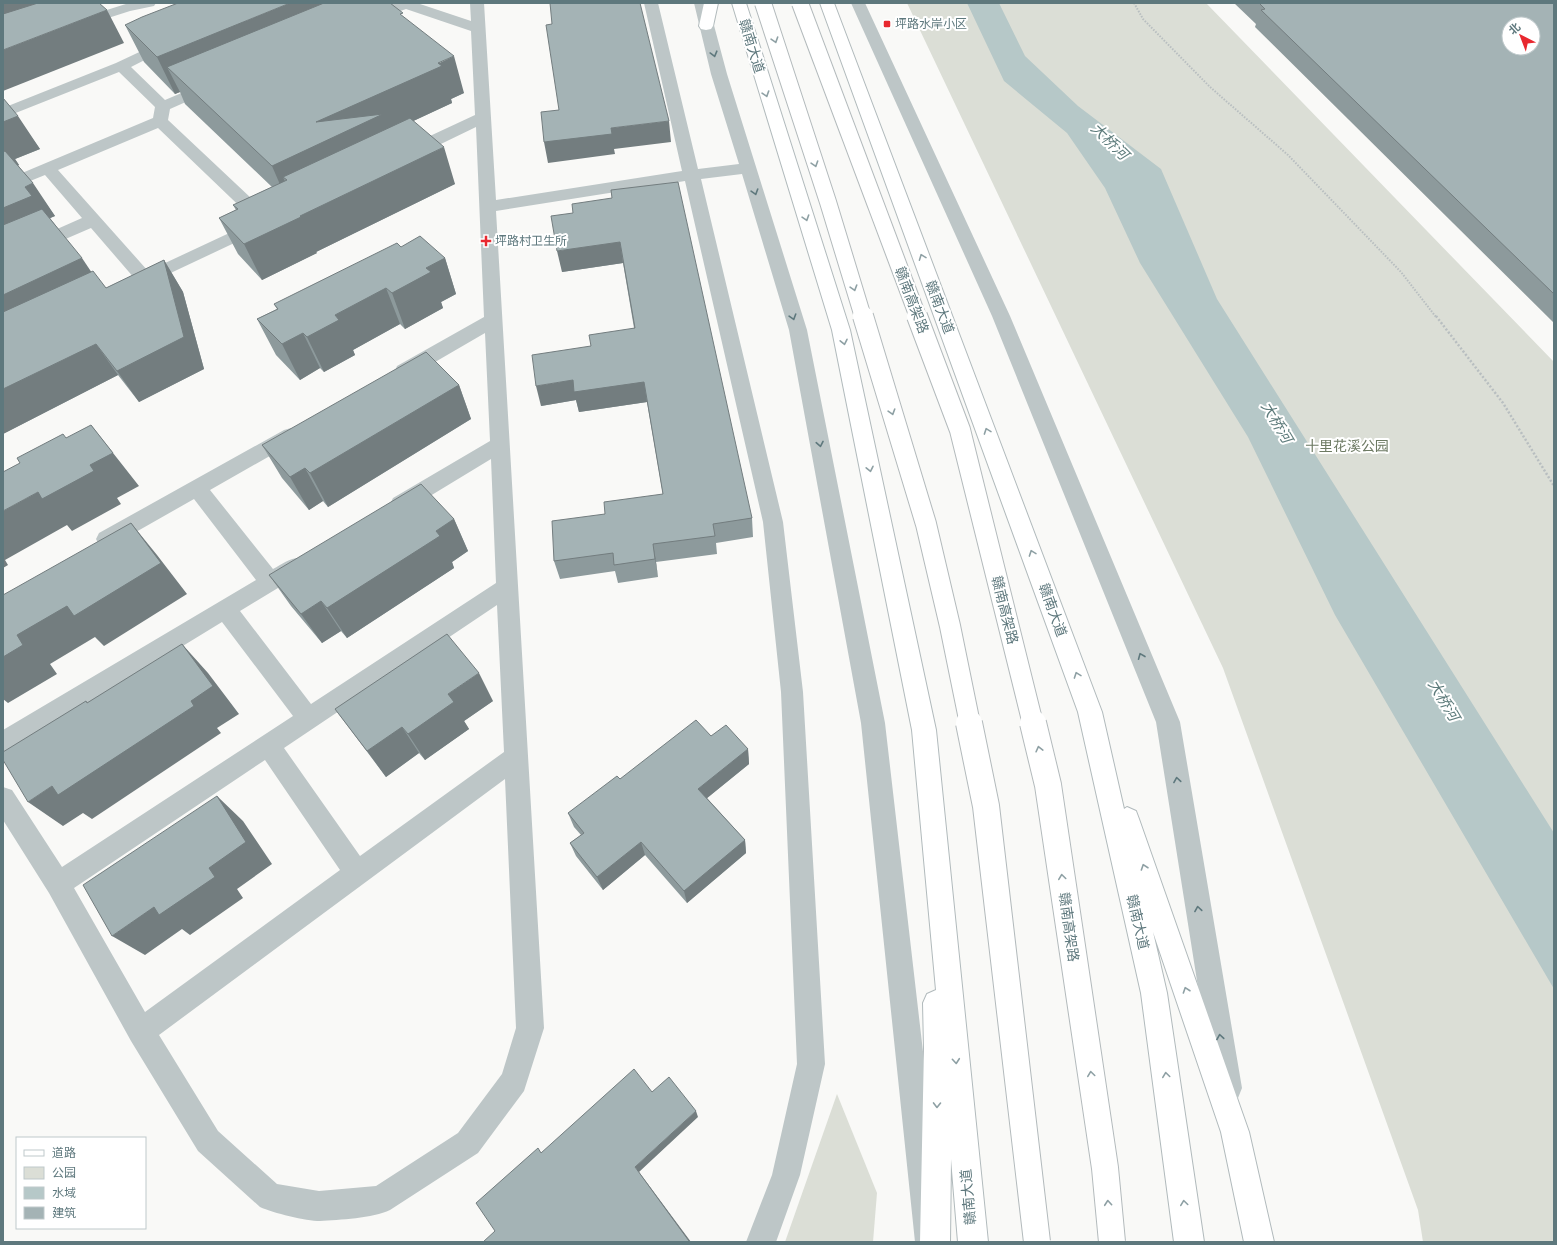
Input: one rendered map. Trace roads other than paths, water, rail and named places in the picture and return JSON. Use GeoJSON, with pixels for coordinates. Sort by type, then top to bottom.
{"type":"FeatureCollection","features":[{"type":"Feature","properties":{"kind":"main road"},"geometry":{"type":"LineString","coordinates":[[706,26],[711,3]]}},
{"type":"Feature","properties":{"kind":"main road","name":"赣南大道"},"geometry":{"type":"LineString","coordinates":[[739,3],[841,330],[924,730],[973,1242]]}},
{"type":"Feature","properties":{"kind":"main road"},"geometry":{"type":"LineString","coordinates":[[763,3],[828,202],[926,524],[950,626],[986,806],[1038,1242]]}},
{"type":"Feature","properties":{"kind":"main road","name":"赣南高架路"},"geometry":{"type":"LineString","coordinates":[[800,3],[960,430],[1048,785],[1105,1168],[1112,1242]]}},
{"type":"Feature","properties":{"kind":"main road","name":"赣南大道"},"geometry":{"type":"LineString","coordinates":[[827,3],[1090,712],[1154,993],[1189,1242]]}},
{"type":"Feature","properties":{"kind":"main road"},"geometry":{"type":"LineString","coordinates":[[1090,712],[1235,1132],[1259,1242]]}},
{"type":"Feature","properties":{"kind":"main road"},"geometry":{"type":"LineString","coordinates":[[924,730],[938,1048],[935,1242]]}},
{"type":"Feature","properties":{"kind":"street"},"geometry":{"type":"LineString","coordinates":[[67,27],[126,8],[150,3]]}},
{"type":"Feature","properties":{"kind":"street"},"geometry":{"type":"LineString","coordinates":[[354,25],[404,3],[478,28]]}},
{"type":"Feature","properties":{"kind":"street"},"geometry":{"type":"LineString","coordinates":[[3,798],[58,884],[141,1031],[208,1141],[270,1197],[319,1206],[380,1200],[468,1143],[514,1081],[530,1028],[477,3]]}},
{"type":"Feature","properties":{"kind":"street"},"geometry":{"type":"LineString","coordinates":[[651,3],[773,522],[792,692],[811,1064],[786,1175],[761,1242]]}},
{"type":"Feature","properties":{"kind":"street"},"geometry":{"type":"LineString","coordinates":[[701,3],[706,26],[748,168],[798,330],[873,723],[930,1242]]}},
{"type":"Feature","properties":{"kind":"street"},"geometry":{"type":"LineString","coordinates":[[858,3],[1001,316],[1168,722],[1235,1132],[1247,1242]]}},
{"type":"Feature","properties":{"kind":"street"},"geometry":{"type":"LineString","coordinates":[[3,113],[120,66],[177,38]]}},
{"type":"Feature","properties":{"kind":"street"},"geometry":{"type":"LineString","coordinates":[[120,66],[164,106]]}},
{"type":"Feature","properties":{"kind":"street"},"geometry":{"type":"LineString","coordinates":[[164,106],[222,81]]}},
{"type":"Feature","properties":{"kind":"street"},"geometry":{"type":"LineString","coordinates":[[160,121],[164,106]]}},
{"type":"Feature","properties":{"kind":"street"},"geometry":{"type":"LineString","coordinates":[[392,161],[483,117]]}},
{"type":"Feature","properties":{"kind":"street"},"geometry":{"type":"LineString","coordinates":[[3,188],[160,121]]}},
{"type":"Feature","properties":{"kind":"street"},"geometry":{"type":"LineString","coordinates":[[48,168],[93,220],[138,283],[273,219],[160,121]]}},
{"type":"Feature","properties":{"kind":"street"},"geometry":{"type":"LineString","coordinates":[[488,207],[748,168]]}},
{"type":"Feature","properties":{"kind":"street"},"geometry":{"type":"LineString","coordinates":[[3,260],[93,220]]}},
{"type":"Feature","properties":{"kind":"street"},"geometry":{"type":"LineString","coordinates":[[390,379],[494,320]]}},
{"type":"Feature","properties":{"kind":"street"},"geometry":{"type":"LineString","coordinates":[[93,547],[307,426]]}},
{"type":"Feature","properties":{"kind":"street"},"geometry":{"type":"LineString","coordinates":[[385,513],[500,444]]}},
{"type":"Feature","properties":{"kind":"street"},"geometry":{"type":"LineString","coordinates":[[197,488],[270,582]]}},
{"type":"Feature","properties":{"kind":"street"},"geometry":{"type":"LineString","coordinates":[[3,743],[317,554]]}},
{"type":"Feature","properties":{"kind":"street"},"geometry":{"type":"LineString","coordinates":[[58,884],[507,587]]}},
{"type":"Feature","properties":{"kind":"street"},"geometry":{"type":"LineString","coordinates":[[225,609],[308,718]]}},
{"type":"Feature","properties":{"kind":"street"},"geometry":{"type":"LineString","coordinates":[[268,745],[357,873]]}},
{"type":"Feature","properties":{"kind":"street"},"geometry":{"type":"LineString","coordinates":[[141,1031],[516,757]]}},
{"type":"Feature","properties":{"kind":"water","name":"大桥河"},"geometry":{"type":"Polygon","coordinates":[[[967,3],[999,3],[1025,56],[1078,106],[1161,169],[1217,299],[1554,833],[1554,989],[1335,615],[1248,437],[1140,263],[1105,188],[1067,133],[1004,81],[967,3]]]}},
{"type":"Feature","properties":{"kind":"place","name":"坪路水岸小区"},"geometry":{"type":"Point","coordinates":[887,24]}},
{"type":"Feature","properties":{"kind":"place","name":"坪路村卫生所"},"geometry":{"type":"Point","coordinates":[486,241]}},
{"type":"Feature","properties":{"kind":"park label","name":"十里花溪公园"},"geometry":{"type":"Point","coordinates":[1347,446]}}]}
